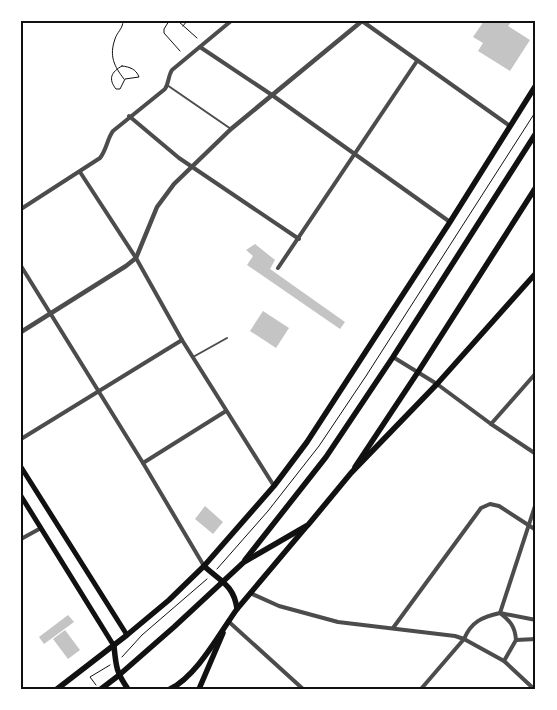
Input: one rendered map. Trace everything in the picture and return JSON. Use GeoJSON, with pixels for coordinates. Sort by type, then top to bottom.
{"type":"FeatureCollection","features":[{"type":"Feature","properties":{"kind":"main road"},"geometry":{"type":"LineString","coordinates":[[57,689],[114,646],[169,600],[204,566],[274,486],[307,442],[450,222],[536,85]]}},
{"type":"Feature","properties":{"kind":"main road"},"geometry":{"type":"LineString","coordinates":[[100,689],[118,676],[244,562],[326,458],[393,358],[536,133]]}},
{"type":"Feature","properties":{"kind":"main road"},"geometry":{"type":"LineString","coordinates":[[351,473],[536,187]]}},
{"type":"Feature","properties":{"kind":"main road"},"geometry":{"type":"LineString","coordinates":[[170,689],[191,674],[237,609],[351,473],[437,384],[534,278]]}},
{"type":"Feature","properties":{"kind":"main road"},"geometry":{"type":"LineString","coordinates":[[21,467],[127,635]]}},
{"type":"Feature","properties":{"kind":"main road"},"geometry":{"type":"LineString","coordinates":[[21,496],[114,646],[118,676],[128,689]]}},
{"type":"Feature","properties":{"kind":"main road"},"geometry":{"type":"LineString","coordinates":[[244,562],[308,525]]}},
{"type":"Feature","properties":{"kind":"main road"},"geometry":{"type":"LineString","coordinates":[[204,566],[212,574],[224,581],[236,599],[237,609]]}},
{"type":"Feature","properties":{"kind":"main road"},"geometry":{"type":"LineString","coordinates":[[199,689],[228,621]]}},
{"type":"Feature","properties":{"kind":"street"},"geometry":{"type":"LineString","coordinates":[[21,209],[100,158],[106,150],[113,131],[129,116],[165,89],[172,70],[231,21]]}},
{"type":"Feature","properties":{"kind":"street"},"geometry":{"type":"LineString","coordinates":[[21,332],[136,258],[157,207],[174,184],[231,129],[362,21],[510,126]]}},
{"type":"Feature","properties":{"kind":"street"},"geometry":{"type":"LineString","coordinates":[[200,47],[272,95],[450,222]]}},
{"type":"Feature","properties":{"kind":"street"},"geometry":{"type":"LineString","coordinates":[[278,268],[417,61]]}},
{"type":"Feature","properties":{"kind":"street"},"geometry":{"type":"LineString","coordinates":[[129,116],[192,166],[298,238]]}},
{"type":"Feature","properties":{"kind":"street"},"geometry":{"type":"LineString","coordinates":[[80,172],[136,258],[182,340],[274,486]]}},
{"type":"Feature","properties":{"kind":"street"},"geometry":{"type":"LineString","coordinates":[[21,266],[143,463],[204,566]]}},
{"type":"Feature","properties":{"kind":"street"},"geometry":{"type":"LineString","coordinates":[[21,438],[182,340]]}},
{"type":"Feature","properties":{"kind":"street"},"geometry":{"type":"LineString","coordinates":[[393,358],[437,384],[536,454]]}},
{"type":"Feature","properties":{"kind":"street"},"geometry":{"type":"LineString","coordinates":[[491,424],[536,373]]}},
{"type":"Feature","properties":{"kind":"street"},"geometry":{"type":"LineString","coordinates":[[143,463],[226,411]]}},
{"type":"Feature","properties":{"kind":"street"},"geometry":{"type":"LineString","coordinates":[[500,613],[536,503]]}},
{"type":"Feature","properties":{"kind":"street"},"geometry":{"type":"LineString","coordinates":[[393,628],[481,508],[490,504],[499,506],[536,530]]}},
{"type":"Feature","properties":{"kind":"street"},"geometry":{"type":"LineString","coordinates":[[21,540],[41,528]]}},
{"type":"Feature","properties":{"kind":"street"},"geometry":{"type":"LineString","coordinates":[[250,593],[279,606],[338,622],[455,636],[464,639],[504,661],[534,689]]}},
{"type":"Feature","properties":{"kind":"street"},"geometry":{"type":"LineString","coordinates":[[500,613],[511,622],[516,640],[504,661]]}},
{"type":"Feature","properties":{"kind":"street"},"geometry":{"type":"LineString","coordinates":[[421,689],[464,639],[468,630],[476,621],[500,613],[536,620]]}},
{"type":"Feature","properties":{"kind":"street"},"geometry":{"type":"LineString","coordinates":[[228,621],[303,689]]}},
{"type":"Feature","properties":{"kind":"street"},"geometry":{"type":"LineString","coordinates":[[516,640],[536,640]]}},
{"type":"Feature","properties":{"kind":"lane"},"geometry":{"type":"LineString","coordinates":[[167,85],[231,129]]}},
{"type":"Feature","properties":{"kind":"lane"},"geometry":{"type":"LineString","coordinates":[[193,357],[227,338]]}},
{"type":"Feature","properties":{"kind":"path"},"geometry":{"type":"LineString","coordinates":[[123,21],[122,29],[115,39],[111,55],[116,69],[125,80]]}},
{"type":"Feature","properties":{"kind":"path"},"geometry":{"type":"LineString","coordinates":[[169,21],[164,29],[164,33],[180,51]]}},
{"type":"Feature","properties":{"kind":"path"},"geometry":{"type":"LineString","coordinates":[[178,21],[197,38]]}},
{"type":"Feature","properties":{"kind":"path"},"geometry":{"type":"LineString","coordinates":[[183,26],[187,21]]}},
{"type":"Feature","properties":{"kind":"path"},"geometry":{"type":"LineString","coordinates":[[122,66],[128,67],[137,73],[139,77],[125,80],[120,90],[116,89],[111,77],[116,69],[122,66]]}},
{"type":"Feature","properties":{"kind":"path"},"geometry":{"type":"LineString","coordinates":[[90,677],[100,689]]}},
{"type":"Feature","properties":{"kind":"building"},"geometry":{"type":"Polygon","coordinates":[[[484,21],[512,21],[508,26],[530,40],[510,71],[478,51],[483,43],[473,37],[484,21]]]}},
{"type":"Feature","properties":{"kind":"building"},"geometry":{"type":"Polygon","coordinates":[[[255,244],[275,260],[270,269],[345,322],[340,329],[247,265],[253,256],[246,250],[255,244]]]}},
{"type":"Feature","properties":{"kind":"building"},"geometry":{"type":"Polygon","coordinates":[[[263,311],[289,328],[276,348],[250,331],[263,311]]]}},
{"type":"Feature","properties":{"kind":"building"},"geometry":{"type":"Polygon","coordinates":[[[205,506],[223,522],[213,534],[195,519],[205,506]]]}},
{"type":"Feature","properties":{"kind":"building"},"geometry":{"type":"Polygon","coordinates":[[[68,615],[74,622],[44,644],[39,637],[68,615]]]}},
{"type":"Feature","properties":{"kind":"building"},"geometry":{"type":"Polygon","coordinates":[[[65,630],[80,650],[68,659],[53,639],[65,630]]]}}]}
